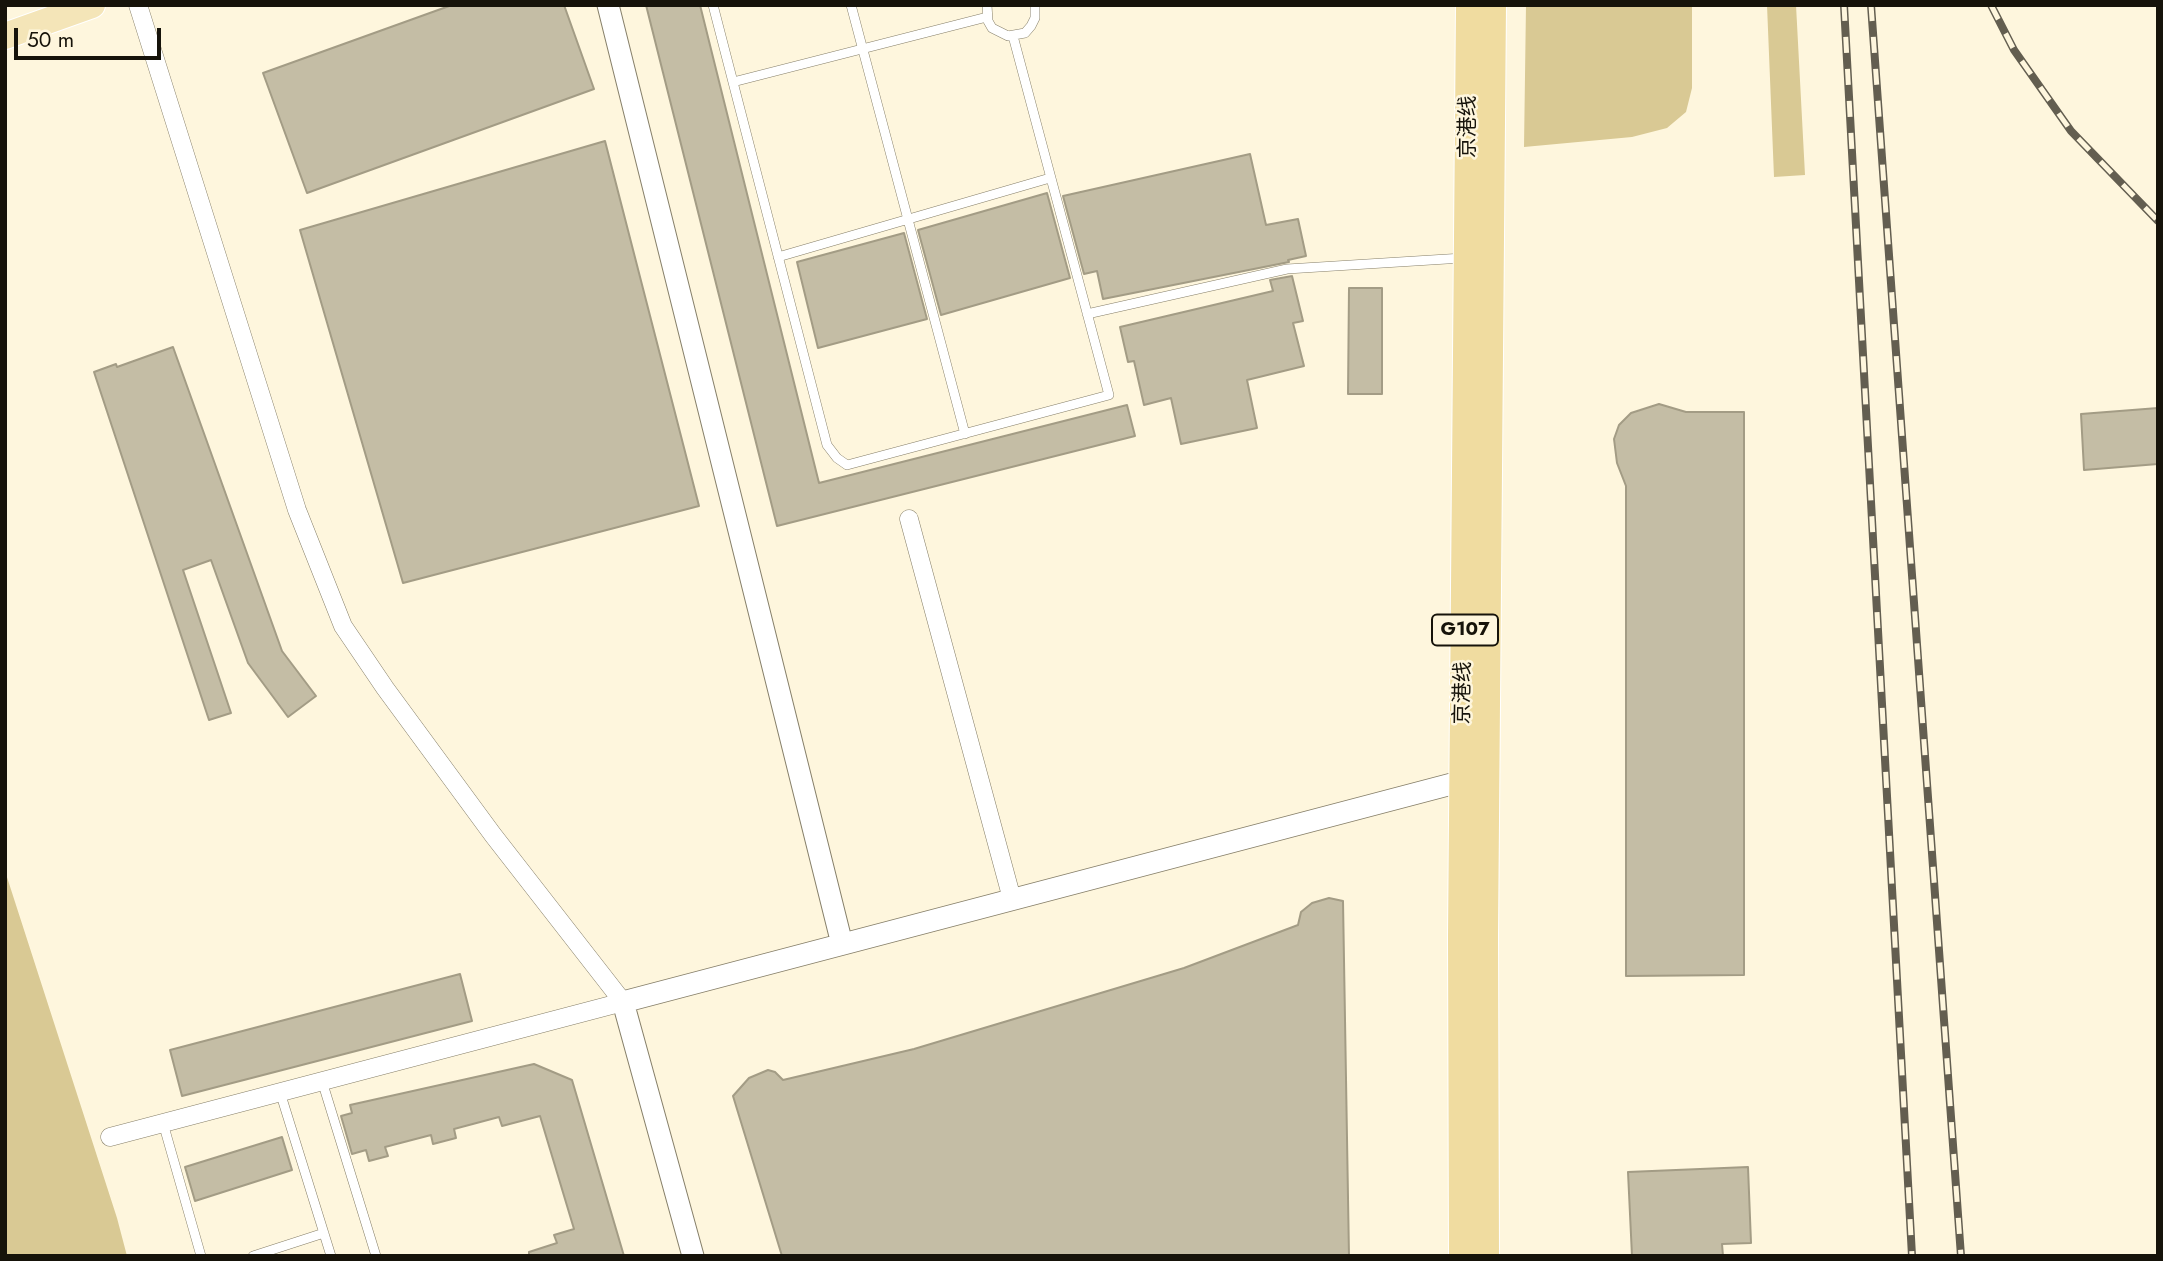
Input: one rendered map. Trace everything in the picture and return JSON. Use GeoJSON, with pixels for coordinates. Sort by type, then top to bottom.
{"type":"FeatureCollection","features":[{"type":"Feature","properties":{"kind":"highway","name":"京港线"},"geometry":{"type":"LineString","coordinates":[[1463,1256],[1470,5]]}},
{"type":"Feature","properties":{"kind":"highway","name":"京港线"},"geometry":{"type":"LineString","coordinates":[[1485,1256],[1484,936],[1492,5]]}},
{"type":"Feature","properties":{"kind":"main road"},"geometry":{"type":"LineString","coordinates":[[5,36],[92,5]]}},
{"type":"Feature","properties":{"kind":"street"},"geometry":{"type":"LineString","coordinates":[[138,5],[297,510],[342,626],[494,835],[624,1002],[694,1256]]}},
{"type":"Feature","properties":{"kind":"street"},"geometry":{"type":"LineString","coordinates":[[608,5],[842,944]]}},
{"type":"Feature","properties":{"kind":"street"},"geometry":{"type":"LineString","coordinates":[[909,519],[1012,900]]}},
{"type":"Feature","properties":{"kind":"street"},"geometry":{"type":"LineString","coordinates":[[110,1137],[1464,781]]}},
{"type":"Feature","properties":{"kind":"lane"},"geometry":{"type":"LineString","coordinates":[[713,5],[827,445],[837,458],[847,465],[1109,396],[1013,36]]}},
{"type":"Feature","properties":{"kind":"lane"},"geometry":{"type":"LineString","coordinates":[[851,5],[965,433]]}},
{"type":"Feature","properties":{"kind":"lane"},"geometry":{"type":"LineString","coordinates":[[988,5],[987,17],[992,28],[999,34],[1013,36],[1025,33],[1031,26],[1035,18],[1035,5]]}},
{"type":"Feature","properties":{"kind":"lane"},"geometry":{"type":"LineString","coordinates":[[733,82],[987,17]]}},
{"type":"Feature","properties":{"kind":"lane"},"geometry":{"type":"LineString","coordinates":[[778,257],[1050,177]]}},
{"type":"Feature","properties":{"kind":"lane"},"geometry":{"type":"LineString","coordinates":[[1087,314],[1287,269],[1468,258]]}},
{"type":"Feature","properties":{"kind":"lane"},"geometry":{"type":"LineString","coordinates":[[322,1081],[376,1256]]}},
{"type":"Feature","properties":{"kind":"lane"},"geometry":{"type":"LineString","coordinates":[[280,1092],[331,1256]]}},
{"type":"Feature","properties":{"kind":"lane"},"geometry":{"type":"LineString","coordinates":[[163,1123],[201,1256]]}},
{"type":"Feature","properties":{"kind":"lane"},"geometry":{"type":"LineString","coordinates":[[253,1256],[324,1233]]}},
{"type":"Feature","properties":{"kind":"shaded area"},"geometry":{"type":"Polygon","coordinates":[[[1526,5],[1692,5],[1692,88],[1686,112],[1667,128],[1632,137],[1524,147],[1526,5]]]}},
{"type":"Feature","properties":{"kind":"shaded area"},"geometry":{"type":"Polygon","coordinates":[[[1767,5],[1796,5],[1805,175],[1774,177],[1767,5]]]}},
{"type":"Feature","properties":{"kind":"shaded area"},"geometry":{"type":"Polygon","coordinates":[[[5,871],[117,1218],[127,1256],[5,1256],[5,871]]]}},
{"type":"Feature","properties":{"kind":"building"},"geometry":{"type":"Polygon","coordinates":[[[452,5],[564,5],[594,89],[307,193],[263,73],[452,5]]]}},
{"type":"Feature","properties":{"kind":"building"},"geometry":{"type":"Polygon","coordinates":[[[646,5],[700,5],[819,483],[1127,405],[1135,436],[777,526],[646,5]]]}},
{"type":"Feature","properties":{"kind":"building"},"geometry":{"type":"Polygon","coordinates":[[[605,141],[699,506],[403,583],[300,230],[605,141]]]}},
{"type":"Feature","properties":{"kind":"building"},"geometry":{"type":"Polygon","coordinates":[[[1250,154],[1266,225],[1298,219],[1306,256],[1288,260],[1289,262],[1103,299],[1097,271],[1084,274],[1063,196],[1250,154]]]}},
{"type":"Feature","properties":{"kind":"building"},"geometry":{"type":"Polygon","coordinates":[[[1047,193],[1070,278],[941,315],[918,230],[1047,193]]]}},
{"type":"Feature","properties":{"kind":"building"},"geometry":{"type":"Polygon","coordinates":[[[904,233],[927,319],[818,348],[797,262],[904,233]]]}},
{"type":"Feature","properties":{"kind":"building"},"geometry":{"type":"Polygon","coordinates":[[[1292,276],[1303,321],[1293,323],[1304,366],[1247,380],[1257,428],[1181,444],[1171,398],[1144,405],[1134,361],[1128,362],[1120,327],[1273,291],[1270,280],[1292,276]]]}},
{"type":"Feature","properties":{"kind":"building"},"geometry":{"type":"Polygon","coordinates":[[[1349,288],[1382,288],[1382,394],[1348,394],[1349,288]]]}},
{"type":"Feature","properties":{"kind":"building"},"geometry":{"type":"Polygon","coordinates":[[[173,347],[282,651],[316,696],[288,717],[248,663],[211,560],[183,570],[231,713],[209,720],[94,372],[116,364],[117,367],[173,347]]]}},
{"type":"Feature","properties":{"kind":"building"},"geometry":{"type":"Polygon","coordinates":[[[1659,404],[1686,412],[1744,412],[1744,975],[1626,976],[1626,486],[1617,463],[1614,439],[1619,425],[1631,413],[1659,404]]]}},
{"type":"Feature","properties":{"kind":"building"},"geometry":{"type":"Polygon","coordinates":[[[2158,408],[2158,464],[2084,470],[2081,414],[2158,408]]]}},
{"type":"Feature","properties":{"kind":"building"},"geometry":{"type":"Polygon","coordinates":[[[1329,898],[1343,901],[1349,1256],[782,1256],[733,1096],[749,1078],[768,1070],[775,1072],[783,1080],[914,1049],[1184,968],[1298,925],[1301,912],[1312,903],[1329,898]]]}},
{"type":"Feature","properties":{"kind":"building"},"geometry":{"type":"Polygon","coordinates":[[[460,974],[472,1021],[182,1096],[170,1050],[460,974]]]}},
{"type":"Feature","properties":{"kind":"building"},"geometry":{"type":"Polygon","coordinates":[[[534,1064],[572,1080],[624,1256],[529,1256],[529,1252],[557,1243],[554,1235],[574,1229],[540,1116],[502,1126],[499,1117],[454,1129],[456,1138],[433,1144],[431,1135],[385,1147],[388,1156],[369,1161],[366,1150],[352,1154],[341,1116],[352,1113],[350,1105],[534,1064]]]}},
{"type":"Feature","properties":{"kind":"building"},"geometry":{"type":"Polygon","coordinates":[[[282,1137],[292,1170],[195,1201],[185,1167],[282,1137]]]}},
{"type":"Feature","properties":{"kind":"building"},"geometry":{"type":"Polygon","coordinates":[[[1748,1167],[1751,1243],[1722,1244],[1723,1256],[1632,1256],[1628,1172],[1748,1167]]]}},
{"type":"Feature","properties":{"kind":"railway"},"geometry":{"type":"LineString","coordinates":[[1844,5],[1912,1256]]}},
{"type":"Feature","properties":{"kind":"railway"},"geometry":{"type":"LineString","coordinates":[[1871,5],[1961,1256]]}},
{"type":"Feature","properties":{"kind":"railway"},"geometry":{"type":"LineString","coordinates":[[1991,5],[2014,50],[2071,131],[2158,221]]}}]}
